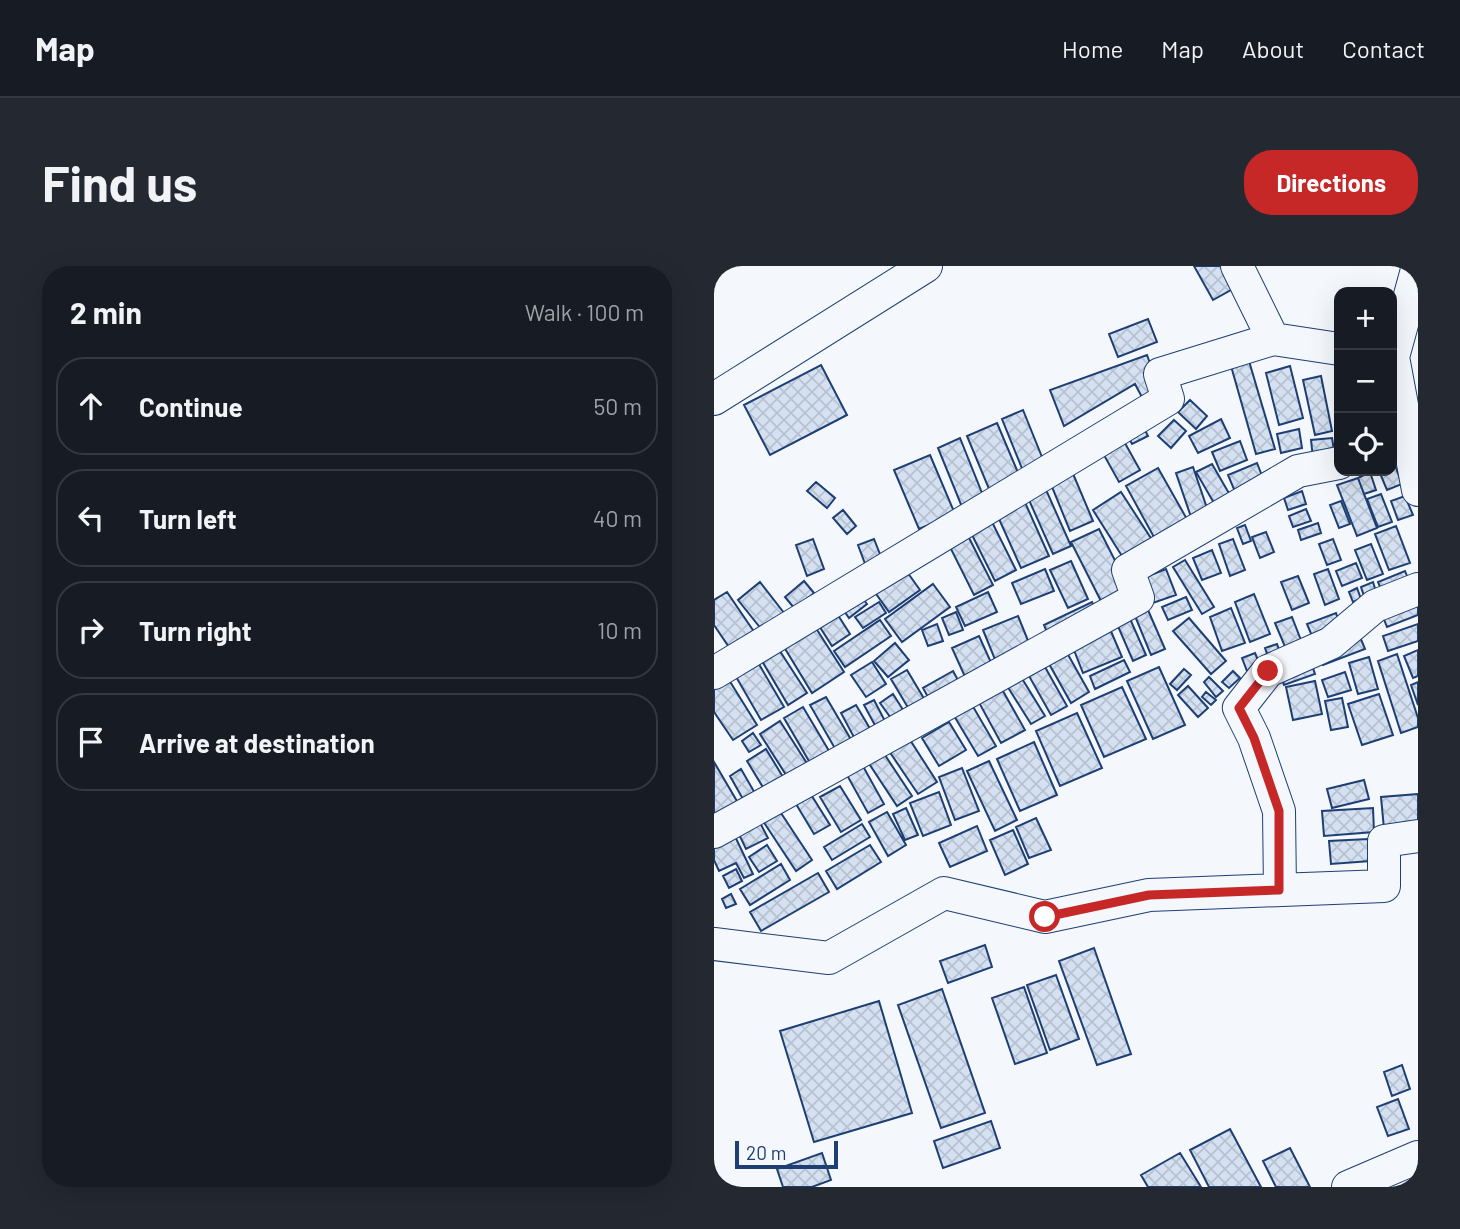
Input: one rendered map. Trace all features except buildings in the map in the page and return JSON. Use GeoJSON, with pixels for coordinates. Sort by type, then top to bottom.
{"type":"FeatureCollection","features":[{"type":"Feature","properties":{"kind":"street"},"geometry":{"type":"LineString","coordinates":[[714,399],[926,266]]}},
{"type":"Feature","properties":{"kind":"street"},"geometry":{"type":"LineString","coordinates":[[1237,266],[1273,338]]}},
{"type":"Feature","properties":{"kind":"street"},"geometry":{"type":"LineString","coordinates":[[1395,350],[1418,266]]}},
{"type":"Feature","properties":{"kind":"street"},"geometry":{"type":"LineString","coordinates":[[714,673],[1168,398],[1160,374],[1273,338],[1334,348]]}},
{"type":"Feature","properties":{"kind":"street"},"geometry":{"type":"LineString","coordinates":[[1397,404],[1401,450],[1418,490]]}},
{"type":"Feature","properties":{"kind":"street"},"geometry":{"type":"LineString","coordinates":[[714,832],[1138,598],[1128,570],[1298,471],[1334,464]]}},
{"type":"Feature","properties":{"kind":"street"},"geometry":{"type":"LineString","coordinates":[[1279,890],[1279,811],[1254,738],[1239,708],[1268,671],[1331,643],[1375,606],[1418,589]]}},
{"type":"Feature","properties":{"kind":"street"},"geometry":{"type":"LineString","coordinates":[[714,944],[829,958],[944,893],[1045,917],[1149,895],[1384,886],[1384,841],[1418,836]]}},
{"type":"Feature","properties":{"kind":"street"},"geometry":{"type":"LineString","coordinates":[[1348,1187],[1418,1157]]}},
{"type":"Feature","properties":{"kind":"route"},"geometry":{"type":"LineString","coordinates":[[1045,917],[1149,895],[1279,890],[1279,811],[1254,738],[1239,708],[1268,671]]}}]}
